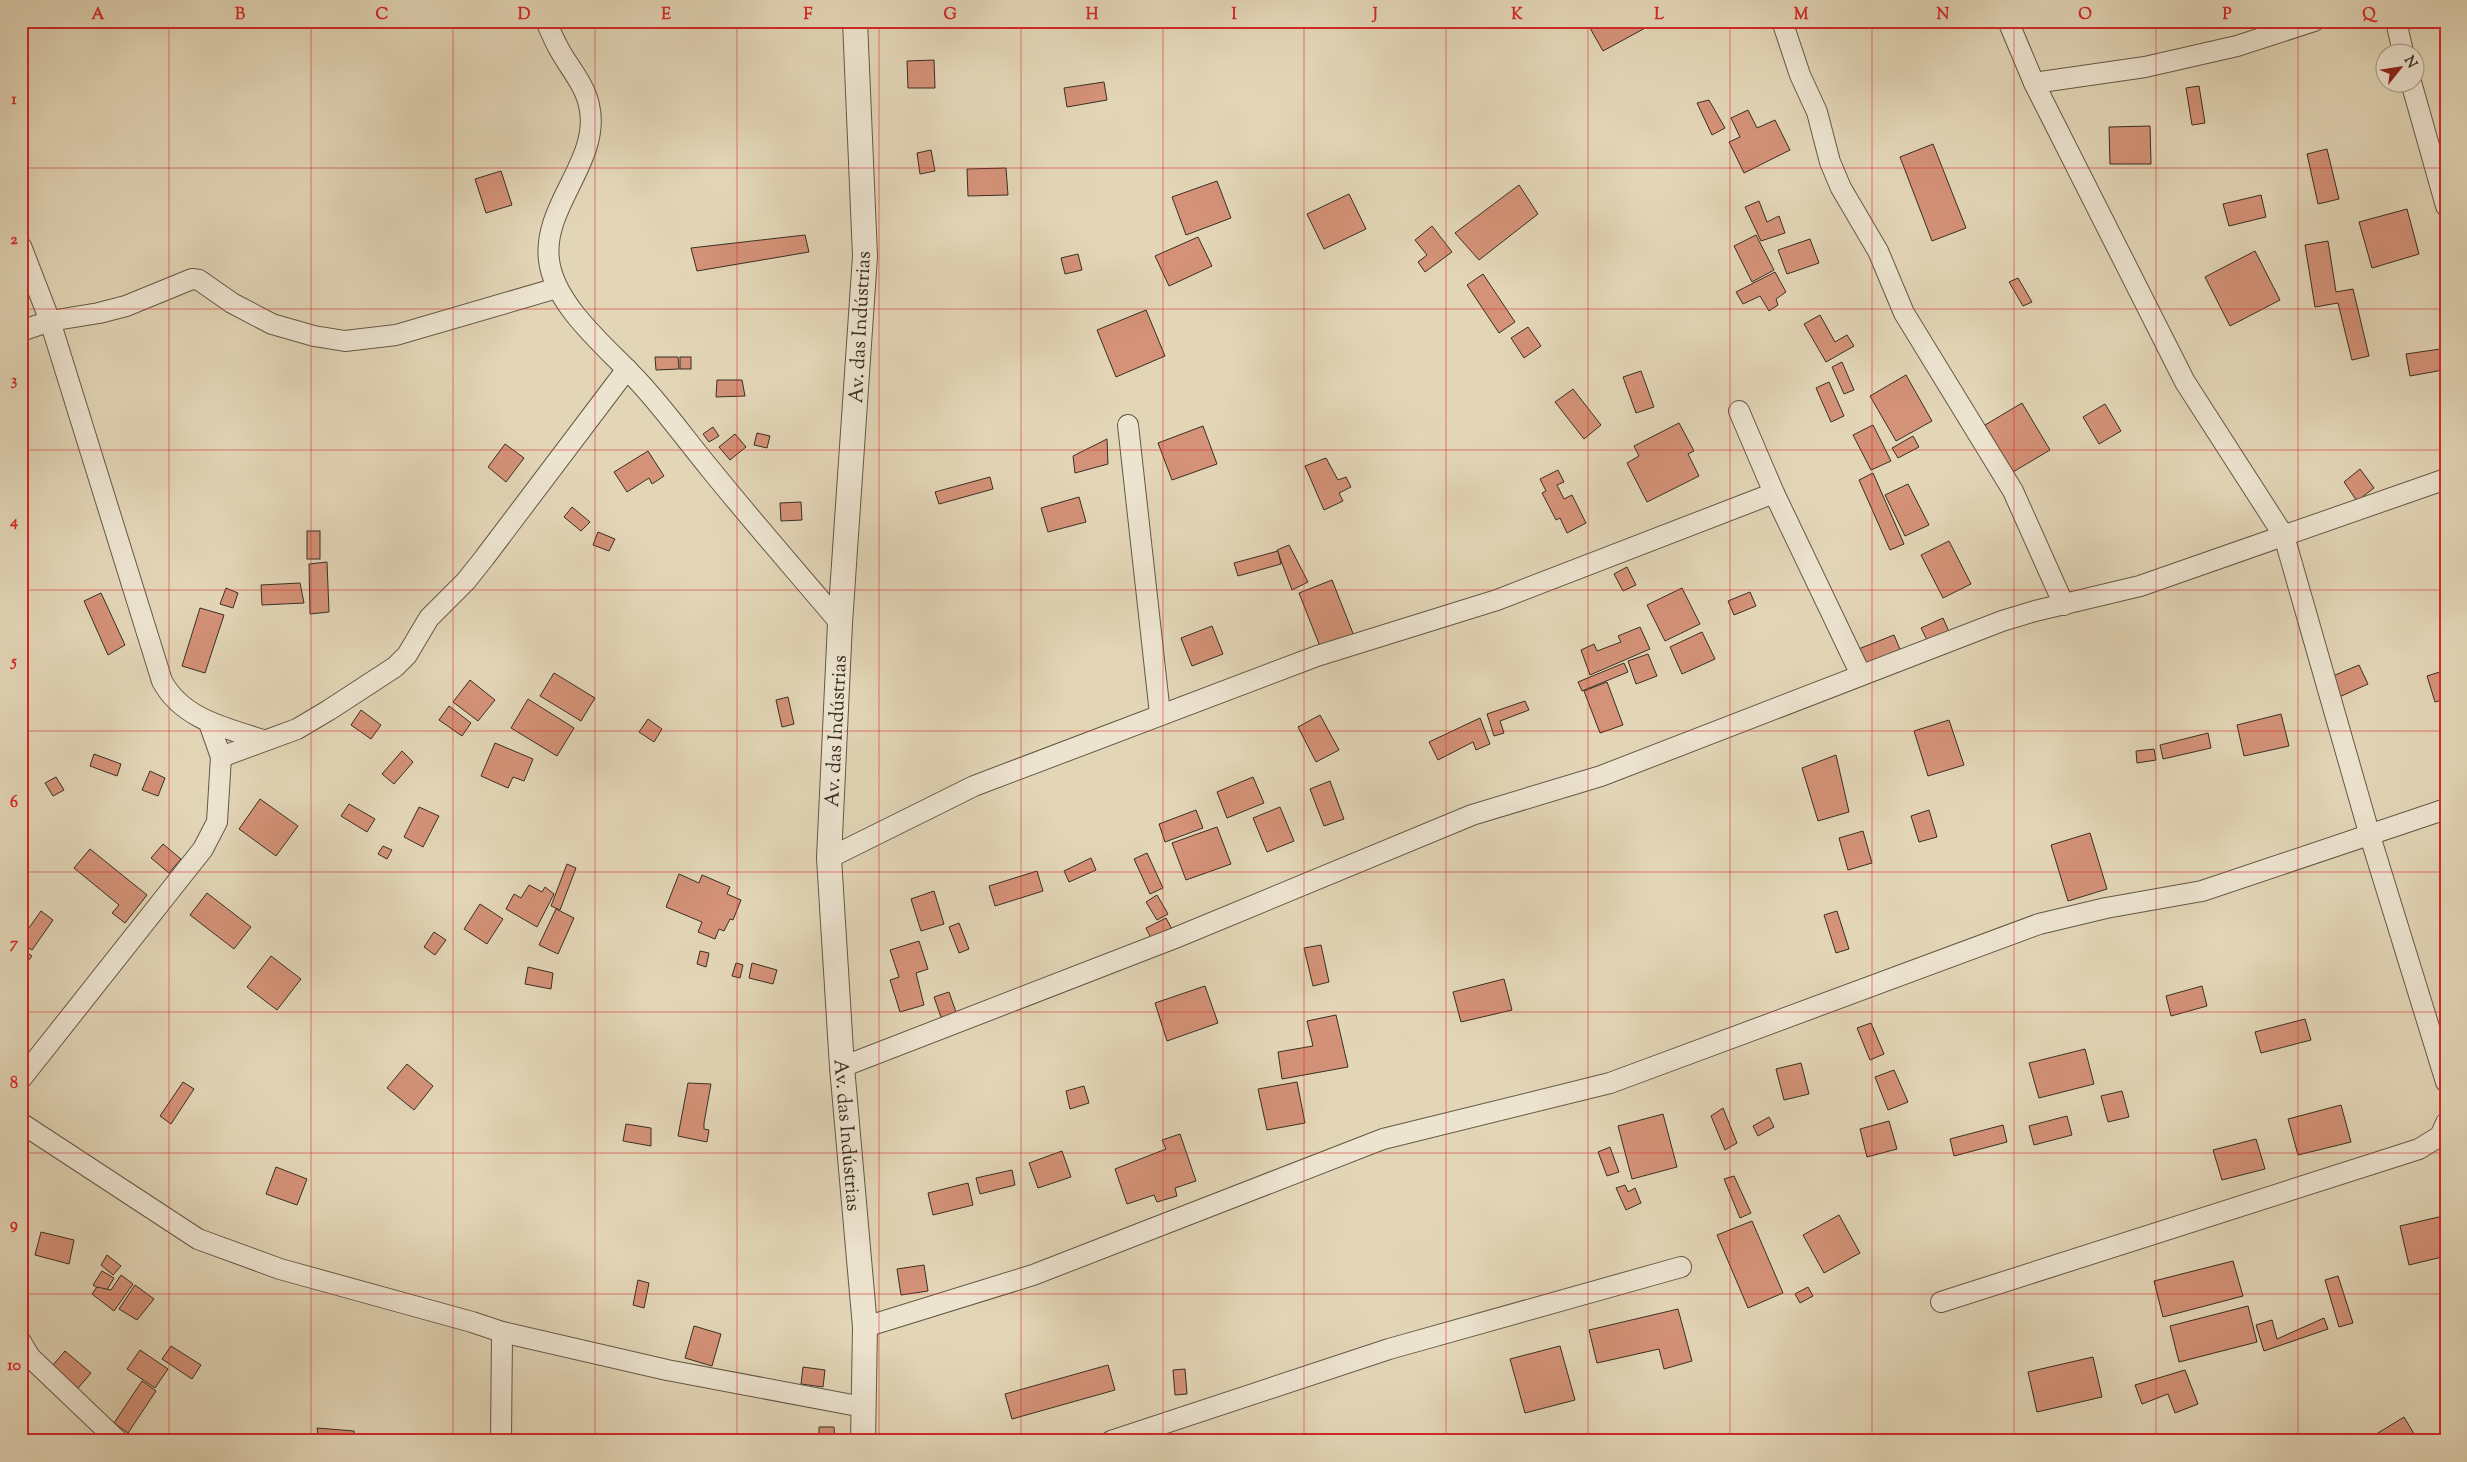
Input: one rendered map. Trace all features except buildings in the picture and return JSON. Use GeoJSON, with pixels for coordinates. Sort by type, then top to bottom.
{"type":"FeatureCollection","features":[{"type":"Feature","properties":{"kind":"street"},"geometry":{"type":"LineString","coordinates":[[546,21],[558,48],[583,90],[589,104],[591,122],[588,144],[553,223],[549,242],[549,260],[557,288],[569,306],[627,369],[840,623]]}},
{"type":"Feature","properties":{"kind":"street","name":"Av. das Indústrias"},"geometry":{"type":"LineString","coordinates":[[855,21],[865,256],[840,623],[829,858],[842,1067],[865,1327],[863,1441]]}},
{"type":"Feature","properties":{"kind":"street"},"geometry":{"type":"LineString","coordinates":[[1782,21],[1800,75],[1817,112],[1830,162],[1841,188],[1878,251],[1904,313],[2013,491],[2064,604]]}},
{"type":"Feature","properties":{"kind":"street"},"geometry":{"type":"LineString","coordinates":[[2008,21],[2034,83],[2185,382],[2284,536],[2370,836],[2446,1082]]}},
{"type":"Feature","properties":{"kind":"street"},"geometry":{"type":"LineString","coordinates":[[2034,83],[2145,67],[2237,46],[2314,21]]}},
{"type":"Feature","properties":{"kind":"street"},"geometry":{"type":"LineString","coordinates":[[2396,21],[2401,42]]}},
{"type":"Feature","properties":{"kind":"street"},"geometry":{"type":"LineString","coordinates":[[2414,92],[2446,206]]}},
{"type":"Feature","properties":{"kind":"street"},"geometry":{"type":"LineString","coordinates":[[21,246],[50,321],[162,681],[170,696],[208,722],[263,740]]}},
{"type":"Feature","properties":{"kind":"street"},"geometry":{"type":"LineString","coordinates":[[21,331],[50,321],[126,306],[192,279],[199,280],[232,303],[272,324],[314,336],[345,341],[396,335],[557,288]]}},
{"type":"Feature","properties":{"kind":"street"},"geometry":{"type":"LineString","coordinates":[[221,757],[297,729],[395,666],[407,654],[429,618],[466,581],[627,369]]}},
{"type":"Feature","properties":{"kind":"street"},"geometry":{"type":"LineString","coordinates":[[1739,411],[1774,493],[1860,675]]}},
{"type":"Feature","properties":{"kind":"street"},"geometry":{"type":"LineString","coordinates":[[1128,425],[1160,714]]}},
{"type":"Feature","properties":{"kind":"street"},"geometry":{"type":"LineString","coordinates":[[842,1067],[1175,938],[1472,815],[1601,776],[2002,621],[2140,586],[2446,480]]}},
{"type":"Feature","properties":{"kind":"street"},"geometry":{"type":"LineString","coordinates":[[829,858],[974,786],[1160,714],[1317,656],[1497,600],[1774,493]]}},
{"type":"Feature","properties":{"kind":"street"},"geometry":{"type":"LineString","coordinates":[[21,1079],[203,849],[217,822],[221,757],[208,722]]}},
{"type":"Feature","properties":{"kind":"street"},"geometry":{"type":"LineString","coordinates":[[865,1327],[1033,1275],[1383,1139],[1610,1083],[2039,924],[2106,908],[2202,891],[2446,809]]}},
{"type":"Feature","properties":{"kind":"street"},"geometry":{"type":"LineString","coordinates":[[21,1123],[198,1239],[280,1269],[502,1332],[667,1370],[864,1407]]}},
{"type":"Feature","properties":{"kind":"street"},"geometry":{"type":"LineString","coordinates":[[1941,1302],[2420,1149],[2440,1136],[2446,1123]]}},
{"type":"Feature","properties":{"kind":"street"},"geometry":{"type":"LineString","coordinates":[[1111,1441],[1389,1349],[1681,1267]]}},
{"type":"Feature","properties":{"kind":"street"},"geometry":{"type":"LineString","coordinates":[[501,1441],[502,1332]]}},
{"type":"Feature","properties":{"kind":"street"},"geometry":{"type":"LineString","coordinates":[[21,1342],[30,1357],[118,1441]]}}]}
